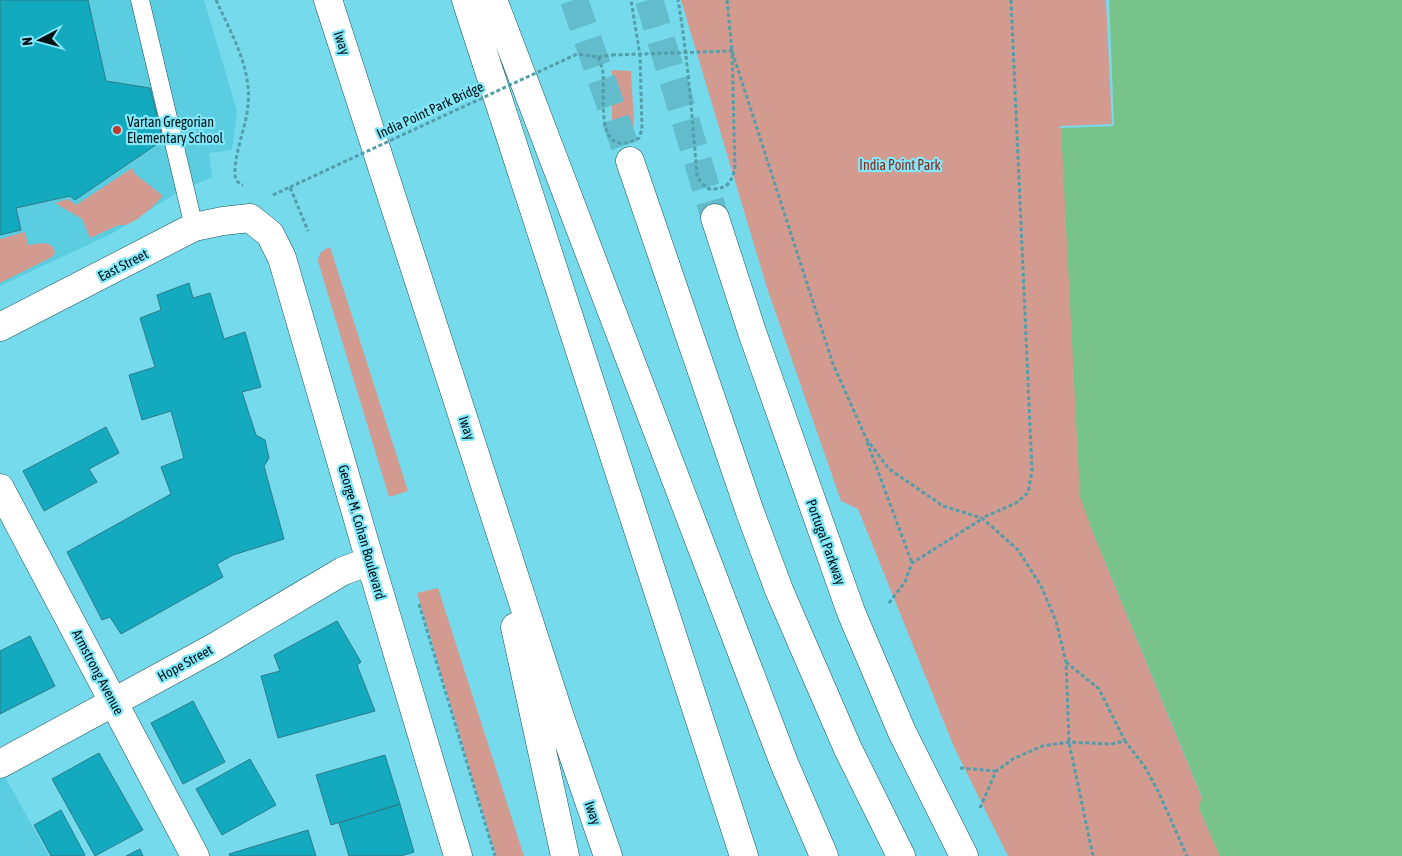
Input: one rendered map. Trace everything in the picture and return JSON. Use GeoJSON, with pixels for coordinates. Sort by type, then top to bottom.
{"type":"FeatureCollection","features":[{"type":"Feature","properties":{"kind":"main road","name":"Iway"},"geometry":{"type":"LineString","coordinates":[[328,0],[560,717],[608,856]]}},
{"type":"Feature","properties":{"kind":"main road"},"geometry":{"type":"LineString","coordinates":[[466,0],[744,856]]}},
{"type":"Feature","properties":{"kind":"main road"},"geometry":{"type":"LineString","coordinates":[[493,0],[781,754],[824,856]]}},
{"type":"Feature","properties":{"kind":"main road"},"geometry":{"type":"LineString","coordinates":[[630,161],[747,503],[779,590],[848,749],[901,856]]}},
{"type":"Feature","properties":{"kind":"main road","name":"East Street"},"geometry":{"type":"LineString","coordinates":[[0,327],[194,228],[224,221],[250,218]]}},
{"type":"Feature","properties":{"kind":"main road","name":"George M. Cohan Boulevard"},"geometry":{"type":"LineString","coordinates":[[250,218],[270,234],[282,258],[458,856]]}},
{"type":"Feature","properties":{"kind":"main road","name":"Portugal Parkway"},"geometry":{"type":"LineString","coordinates":[[715,218],[752,332],[851,612],[902,732],[964,856]]}},
{"type":"Feature","properties":{"kind":"main road"},"geometry":{"type":"LineString","coordinates":[[480,469],[565,856]]}},
{"type":"Feature","properties":{"kind":"main road","name":"Armstrong Avenue"},"geometry":{"type":"LineString","coordinates":[[0,488],[195,856]]}},
{"type":"Feature","properties":{"kind":"main road","name":"Hope Street"},"geometry":{"type":"LineString","coordinates":[[0,764],[213,648],[343,571],[370,561]]}},
{"type":"Feature","properties":{"kind":"lane"},"geometry":{"type":"LineString","coordinates":[[140,0],[194,228]]}},
{"type":"Feature","properties":{"kind":"path"},"geometry":{"type":"LineString","coordinates":[[216,0],[244,64],[248,102],[246,124],[235,175],[238,183],[252,189]]}},
{"type":"Feature","properties":{"kind":"path"},"geometry":{"type":"LineString","coordinates":[[598,57],[603,70],[607,132],[611,140],[621,144],[630,143],[639,138],[642,129],[640,54],[630,0]]}},
{"type":"Feature","properties":{"kind":"path"},"geometry":{"type":"LineString","coordinates":[[678,0],[686,52],[698,175],[701,183],[709,190],[722,188],[730,183],[735,169],[732,51],[727,0]]}},
{"type":"Feature","properties":{"kind":"path"},"geometry":{"type":"LineString","coordinates":[[889,603],[905,582],[912,563],[982,518],[1016,503],[1028,493],[1032,471],[1012,0]]}},
{"type":"Feature","properties":{"kind":"path"},"geometry":{"type":"LineString","coordinates":[[732,51],[833,364],[866,438],[912,563]]}},
{"type":"Feature","properties":{"kind":"path","name":"India Point Park Bridge"},"geometry":{"type":"LineString","coordinates":[[266,194],[272,196],[577,54],[598,57],[732,51]]}},
{"type":"Feature","properties":{"kind":"path"},"geometry":{"type":"LineString","coordinates":[[866,438],[888,468],[911,484],[943,506],[982,518],[1018,550],[1041,586],[1056,621],[1066,662],[1069,742],[1093,856]]}},
{"type":"Feature","properties":{"kind":"path"},"geometry":{"type":"LineString","coordinates":[[1066,662],[1099,689],[1124,741],[1145,767],[1158,791],[1186,856]]}},
{"type":"Feature","properties":{"kind":"path"},"geometry":{"type":"LineString","coordinates":[[980,808],[996,771],[1014,759],[1042,746],[1069,742],[1110,744],[1124,741]]}},
{"type":"Feature","properties":{"kind":"path"},"geometry":{"type":"LineString","coordinates":[[960,768],[996,771]]}},
{"type":"Feature","properties":{"kind":"shaded area","name":"Vartan Gregorian Elementary School"},"geometry":{"type":"Polygon","coordinates":[[[0,0],[204,0],[237,111],[232,150],[209,153],[212,177],[178,192],[113,233],[0,286],[0,0]]]}},
{"type":"Feature","properties":{"kind":"shaded area"},"geometry":{"type":"Polygon","coordinates":[[[1109,0],[1402,0],[1402,856],[1220,856],[1199,808],[1202,797],[1080,497],[1061,128],[1114,126],[1109,0]]]}},
{"type":"Feature","properties":{"kind":"shaded area"},"geometry":{"type":"Polygon","coordinates":[[[0,768],[49,856],[0,856],[0,768]]]}},
{"type":"Feature","properties":{"kind":"green space","name":"India Point Park"},"geometry":{"type":"Polygon","coordinates":[[[681,0],[1109,0],[1114,126],[1061,128],[1090,525],[1202,798],[1199,808],[1220,856],[1008,856],[954,747],[858,509],[841,501],[767,288],[681,0]]]}},
{"type":"Feature","properties":{"kind":"green space"},"geometry":{"type":"Polygon","coordinates":[[[612,70],[631,71],[634,123],[630,131],[623,134],[617,133],[612,126],[612,70]]]}},
{"type":"Feature","properties":{"kind":"green space"},"geometry":{"type":"Polygon","coordinates":[[[132,168],[134,173],[163,196],[136,220],[126,225],[119,225],[90,238],[82,219],[55,203],[68,199],[76,205],[132,168]]]}},
{"type":"Feature","properties":{"kind":"green space"},"geometry":{"type":"Polygon","coordinates":[[[25,232],[28,245],[48,244],[54,249],[55,253],[52,257],[0,283],[0,239],[25,232]]]}},
{"type":"Feature","properties":{"kind":"green space"},"geometry":{"type":"Polygon","coordinates":[[[330,247],[408,491],[389,497],[318,261],[321,252],[330,247]]]}},
{"type":"Feature","properties":{"kind":"green space"},"geometry":{"type":"Polygon","coordinates":[[[438,588],[524,856],[496,856],[417,593],[438,588]]]}},
{"type":"Feature","properties":{"kind":"pier"},"geometry":{"type":"Polygon","coordinates":[[[1106,0],[1109,0],[1114,126],[1058,128],[1061,126],[1112,124],[1106,0]]]}},
{"type":"Feature","properties":{"kind":"building"},"geometry":{"type":"Polygon","coordinates":[[[0,0],[88,0],[106,81],[150,88],[163,140],[75,200],[70,196],[16,208],[21,230],[0,235],[0,0]]]}},
{"type":"Feature","properties":{"kind":"building"},"geometry":{"type":"Polygon","coordinates":[[[189,283],[193,298],[210,293],[224,339],[245,332],[261,387],[242,392],[256,435],[265,440],[269,458],[264,466],[284,539],[233,555],[217,564],[223,577],[121,634],[110,617],[102,620],[67,552],[171,494],[161,467],[184,458],[171,411],[142,420],[129,375],[155,367],[140,318],[161,310],[157,295],[189,283]]]}},
{"type":"Feature","properties":{"kind":"building"},"geometry":{"type":"Polygon","coordinates":[[[106,427],[119,453],[89,469],[97,482],[44,511],[23,471],[106,427]]]}},
{"type":"Feature","properties":{"kind":"building"},"geometry":{"type":"Polygon","coordinates":[[[337,621],[361,662],[357,665],[375,711],[278,738],[261,676],[280,671],[274,655],[337,621]]]}},
{"type":"Feature","properties":{"kind":"building"},"geometry":{"type":"Polygon","coordinates":[[[30,636],[55,686],[0,714],[0,651],[30,636]]]}},
{"type":"Feature","properties":{"kind":"building"},"geometry":{"type":"Polygon","coordinates":[[[193,701],[225,762],[183,784],[151,723],[193,701]]]}},
{"type":"Feature","properties":{"kind":"building"},"geometry":{"type":"Polygon","coordinates":[[[99,753],[143,830],[95,856],[52,779],[99,753]]]}},
{"type":"Feature","properties":{"kind":"building"},"geometry":{"type":"Polygon","coordinates":[[[385,755],[400,804],[331,825],[316,775],[385,755]]]}},
{"type":"Feature","properties":{"kind":"building"},"geometry":{"type":"Polygon","coordinates":[[[250,759],[276,805],[222,835],[196,789],[250,759]]]}},
{"type":"Feature","properties":{"kind":"building"},"geometry":{"type":"Polygon","coordinates":[[[400,804],[414,852],[401,856],[349,856],[339,823],[400,804]]]}},
{"type":"Feature","properties":{"kind":"building"},"geometry":{"type":"Polygon","coordinates":[[[61,810],[85,855],[51,856],[34,825],[61,810]]]}},
{"type":"Feature","properties":{"kind":"building"},"geometry":{"type":"Polygon","coordinates":[[[308,830],[316,856],[230,856],[229,854],[308,830]]]}},
{"type":"Feature","properties":{"kind":"building"},"geometry":{"type":"Polygon","coordinates":[[[140,849],[143,856],[126,856],[140,849]]]}},
{"type":"Feature","properties":{"kind":"tunnel"},"geometry":{"type":"LineString","coordinates":[[574,0],[630,161]]}},
{"type":"Feature","properties":{"kind":"tunnel"},"geometry":{"type":"LineString","coordinates":[[649,0],[715,218]]}},
{"type":"Feature","properties":{"kind":"place","name":"Vartan Gregorian Elementary School"},"geometry":{"type":"Point","coordinates":[117,130]}}]}
